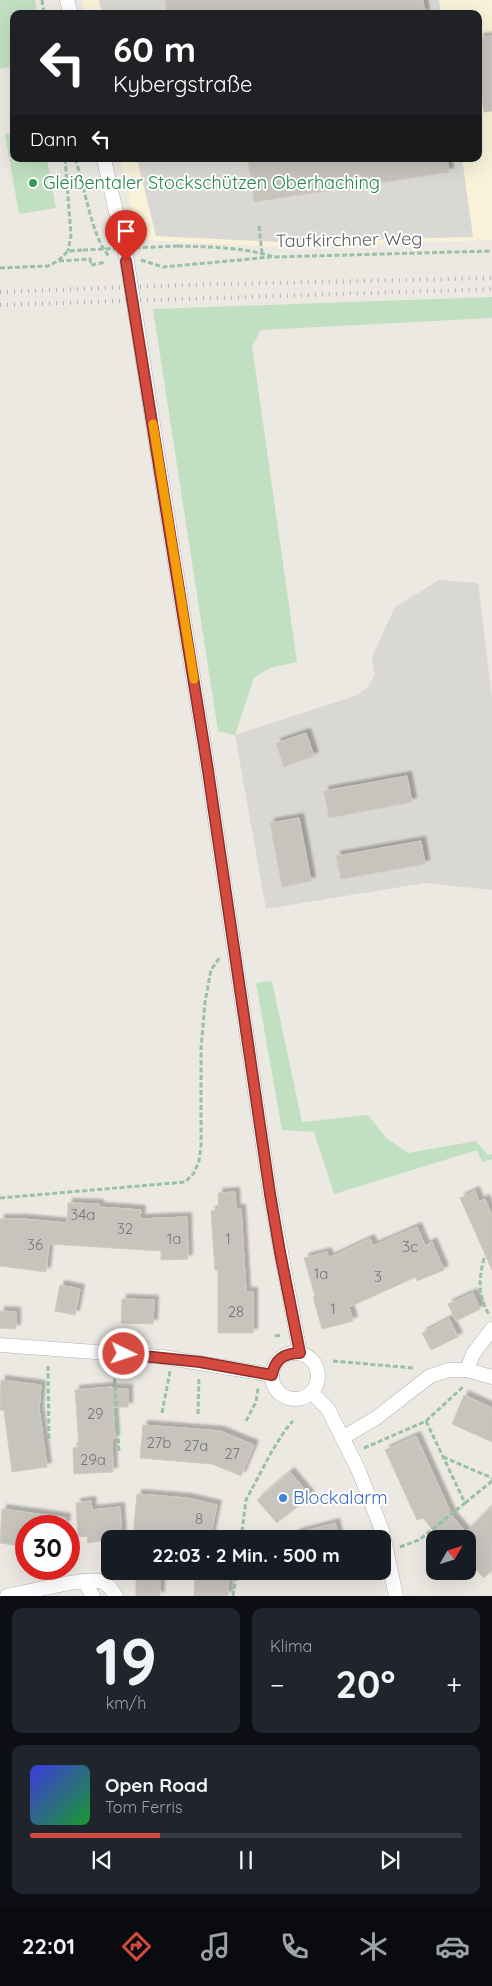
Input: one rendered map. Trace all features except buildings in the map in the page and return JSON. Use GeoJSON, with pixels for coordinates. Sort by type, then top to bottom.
{"type":"FeatureCollection","features":[{"type":"Feature","properties":{"kind":"street"},"geometry":{"type":"LineString","coordinates":[[105,162],[126,261],[236,953],[270,1194],[300,1353]]}},
{"type":"Feature","properties":{"kind":"street"},"geometry":{"type":"LineString","coordinates":[[467,1370],[473,1354],[492,1329]]}},
{"type":"Feature","properties":{"kind":"street"},"geometry":{"type":"LineString","coordinates":[[0,1345],[173,1358],[272,1375]]}},
{"type":"Feature","properties":{"kind":"street"},"geometry":{"type":"LineString","coordinates":[[300,1353],[312,1359],[319,1372],[319,1380],[312,1393],[304,1398],[295,1400],[286,1398],[278,1392],[273,1384],[272,1375],[274,1367],[284,1355],[300,1353]]}},
{"type":"Feature","properties":{"kind":"street"},"geometry":{"type":"LineString","coordinates":[[344,1437],[376,1418],[430,1376],[449,1370],[467,1370],[492,1377]]}},
{"type":"Feature","properties":{"kind":"street"},"geometry":{"type":"LineString","coordinates":[[312,1393],[328,1409],[344,1437],[382,1530]]}},
{"type":"Feature","properties":{"kind":"street"},"geometry":{"type":"LineString","coordinates":[[391,1571],[396,1596]]}},
{"type":"Feature","properties":{"kind":"street"},"geometry":{"type":"LineString","coordinates":[[8,1596],[84,1581],[100,1581],[108,1585],[116,1596]]}},
{"type":"Feature","properties":{"kind":"street"},"geometry":{"type":"LineString","coordinates":[[84,1581],[93,1596]]}},
{"type":"Feature","properties":{"kind":"path"},"geometry":{"type":"LineString","coordinates":[[0,268],[48,266],[58,261],[68,251],[71,235],[65,162]]}},
{"type":"Feature","properties":{"kind":"path"},"geometry":{"type":"LineString","coordinates":[[76,162],[89,212],[105,251],[114,261]]}},
{"type":"Feature","properties":{"kind":"path"},"geometry":{"type":"LineString","coordinates":[[259,226],[262,253]]}},
{"type":"Feature","properties":{"kind":"path","name":"Taufkirchner Weg"},"geometry":{"type":"LineString","coordinates":[[68,251],[178,246],[222,248],[262,253],[274,257],[492,251]]}},
{"type":"Feature","properties":{"kind":"path"},"geometry":{"type":"LineString","coordinates":[[138,259],[162,266],[274,257]]}},
{"type":"Feature","properties":{"kind":"path"},"geometry":{"type":"LineString","coordinates":[[58,261],[68,262],[90,259],[91,265],[106,262]]}},
{"type":"Feature","properties":{"kind":"path"},"geometry":{"type":"LineString","coordinates":[[0,1198],[185,1182],[194,1173],[199,1162],[201,1145],[201,1049],[205,1002],[211,970],[221,956],[236,953]]}},
{"type":"Feature","properties":{"kind":"path"},"geometry":{"type":"LineString","coordinates":[[484,1258],[481,1272],[482,1303],[492,1319]]}},
{"type":"Feature","properties":{"kind":"path"},"geometry":{"type":"LineString","coordinates":[[162,1413],[173,1358]]}},
{"type":"Feature","properties":{"kind":"path"},"geometry":{"type":"LineString","coordinates":[[333,1360],[422,1369],[430,1376]]}},
{"type":"Feature","properties":{"kind":"path"},"geometry":{"type":"LineString","coordinates":[[48,1366],[49,1440]]}},
{"type":"Feature","properties":{"kind":"path"},"geometry":{"type":"LineString","coordinates":[[114,1371],[120,1451]]}},
{"type":"Feature","properties":{"kind":"path"},"geometry":{"type":"LineString","coordinates":[[198,1414],[199,1377]]}},
{"type":"Feature","properties":{"kind":"path"},"geometry":{"type":"LineString","coordinates":[[351,1454],[426,1422],[464,1386]]}},
{"type":"Feature","properties":{"kind":"path"},"geometry":{"type":"LineString","coordinates":[[246,1421],[256,1402]]}},
{"type":"Feature","properties":{"kind":"path"},"geometry":{"type":"LineString","coordinates":[[242,1530],[246,1500],[272,1451],[286,1429],[293,1422]]}},
{"type":"Feature","properties":{"kind":"path"},"geometry":{"type":"LineString","coordinates":[[426,1422],[465,1503]]}},
{"type":"Feature","properties":{"kind":"path"},"geometry":{"type":"LineString","coordinates":[[391,1550],[419,1540],[492,1480],[443,1457]]}},
{"type":"Feature","properties":{"kind":"path"},"geometry":{"type":"LineString","coordinates":[[233,1596],[236,1580]]}},
{"type":"Feature","properties":{"kind":"shaded area"},"geometry":{"type":"Polygon","coordinates":[[[82,0],[99,0],[101,10],[84,10],[82,0]]]}},
{"type":"Feature","properties":{"kind":"shaded area"},"geometry":{"type":"Polygon","coordinates":[[[99,0],[439,0],[440,10],[101,10],[99,0]]]}},
{"type":"Feature","properties":{"kind":"shaded area"},"geometry":{"type":"Polygon","coordinates":[[[439,0],[492,0],[492,240],[280,247],[140,240],[121,162],[138,162],[156,236],[473,237],[462,162],[482,162],[482,10],[440,10],[439,0]]]}},
{"type":"Feature","properties":{"kind":"shaded area"},"geometry":{"type":"Polygon","coordinates":[[[138,162],[462,162],[473,237],[279,242],[156,236],[138,162]]]}},
{"type":"Feature","properties":{"kind":"shaded area"},"geometry":{"type":"Polygon","coordinates":[[[439,580],[478,583],[492,697],[492,890],[425,883],[266,909],[235,735],[355,696],[367,688],[375,675],[372,657],[395,607],[439,580]]]}},
{"type":"Feature","properties":{"kind":"green space"},"geometry":{"type":"Polygon","coordinates":[[[0,0],[35,0],[36,10],[10,10],[10,67],[0,69],[0,0]]]}},
{"type":"Feature","properties":{"kind":"green space","name":"Gleißentaler Stockschützen Oberhaching"},"geometry":{"type":"Polygon","coordinates":[[[10,133],[10,162],[48,162],[56,208],[19,214],[5,134],[10,133]]]}},
{"type":"Feature","properties":{"kind":"green space"},"geometry":{"type":"Polygon","coordinates":[[[492,297],[492,318],[261,330],[252,346],[297,662],[270,668],[254,678],[235,735],[218,731],[153,309],[492,297]]]}},
{"type":"Feature","properties":{"kind":"green space"},"geometry":{"type":"Polygon","coordinates":[[[272,981],[302,1122],[368,1115],[386,1138],[408,1153],[476,1141],[488,1155],[492,1154],[492,1159],[482,1162],[477,1150],[334,1194],[314,1132],[282,1130],[256,983],[272,981]]]}},
{"type":"Feature","properties":{"kind":"railway"},"geometry":{"type":"LineString","coordinates":[[0,292],[186,285],[492,278]]}},
{"type":"Feature","properties":{"kind":"railway"},"geometry":{"type":"LineString","coordinates":[[0,305],[492,289]]}},
{"type":"Feature","properties":{"kind":"slow traffic"},"geometry":{"type":"LineString","coordinates":[[153,424],[194,679]]}},
{"type":"Feature","properties":{"kind":"place","name":"Gleißentaler Stockschützen Oberhaching"},"geometry":{"type":"Point","coordinates":[33,183]}},
{"type":"Feature","properties":{"kind":"place","name":"Blockalarm"},"geometry":{"type":"Point","coordinates":[283,1498]}},
{"type":"Feature","properties":{"kind":"route"},"geometry":{"type":"LineString","coordinates":[[124,1354],[200,1362],[272,1375],[278,1360],[284,1355],[300,1353],[270,1194],[239,972],[207,764],[126,261]]}}]}
